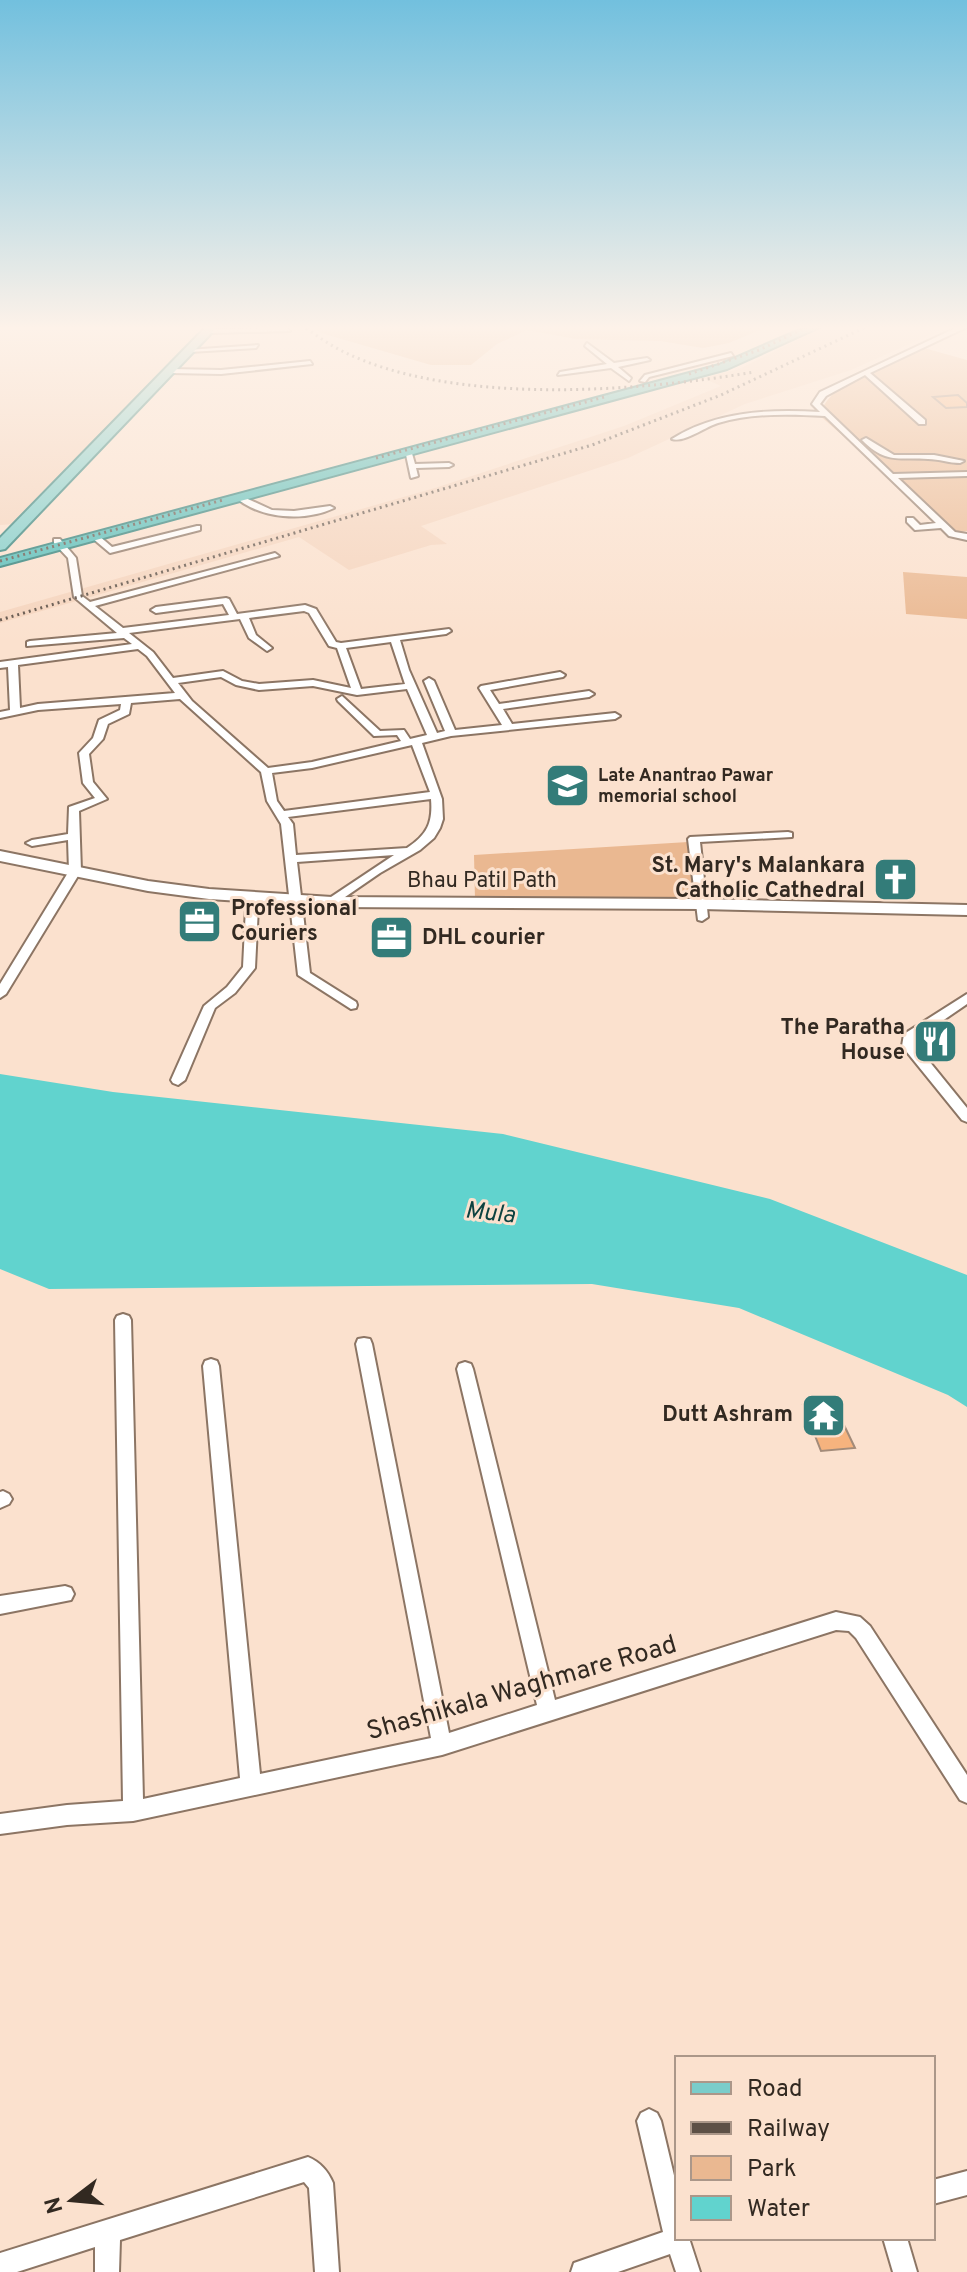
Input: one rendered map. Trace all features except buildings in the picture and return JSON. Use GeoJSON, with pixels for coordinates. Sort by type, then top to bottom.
{"type":"FeatureCollection","features":[{"type":"Feature","properties":{"kind":"highway"},"geometry":{"type":"LineString","coordinates":[[0,559],[411,454],[487,431]]}},
{"type":"Feature","properties":{"kind":"highway"},"geometry":{"type":"LineString","coordinates":[[59,544],[411,454]]}},
{"type":"Feature","properties":{"kind":"main road"},"geometry":{"type":"LineString","coordinates":[[2,542],[25,524],[113,431]]}},
{"type":"Feature","properties":{"kind":"main road","name":"Bhau Patil Path"},"geometry":{"type":"LineString","coordinates":[[0,856],[72,878],[195,903],[252,907],[332,902],[702,910],[967,924]]}},
{"type":"Feature","properties":{"kind":"main road","name":"Bhau Patil Path"},"geometry":{"type":"LineString","coordinates":[[0,868],[296,905],[967,910]]}},
{"type":"Feature","properties":{"kind":"street"},"geometry":{"type":"LineString","coordinates":[[676,439],[694,431]]}},
{"type":"Feature","properties":{"kind":"street"},"geometry":{"type":"LineString","coordinates":[[844,433],[863,437],[877,450],[897,459],[935,457],[960,461]]}},
{"type":"Feature","properties":{"kind":"street"},"geometry":{"type":"LineString","coordinates":[[844,433],[956,536],[967,537]]}},
{"type":"Feature","properties":{"kind":"street"},"geometry":{"type":"LineString","coordinates":[[414,476],[411,454],[449,465]]}},
{"type":"Feature","properties":{"kind":"street"},"geometry":{"type":"LineString","coordinates":[[891,476],[967,474]]}},
{"type":"Feature","properties":{"kind":"street"},"geometry":{"type":"LineString","coordinates":[[239,497],[256,511],[263,512],[294,513],[330,508]]}},
{"type":"Feature","properties":{"kind":"street"},"geometry":{"type":"LineString","coordinates":[[910,520],[918,528],[943,525]]}},
{"type":"Feature","properties":{"kind":"street"},"geometry":{"type":"LineString","coordinates":[[95,537],[110,550],[197,528]]}},
{"type":"Feature","properties":{"kind":"street"},"geometry":{"type":"LineString","coordinates":[[59,544],[72,558],[78,597],[150,654],[181,696],[266,771],[272,801],[287,824],[304,975],[351,1005]]}},
{"type":"Feature","properties":{"kind":"street"},"geometry":{"type":"LineString","coordinates":[[89,605],[275,556]]}},
{"type":"Feature","properties":{"kind":"street"},"geometry":{"type":"LineString","coordinates":[[156,610],[226,601],[252,636],[267,648]]}},
{"type":"Feature","properties":{"kind":"street"},"geometry":{"type":"LineString","coordinates":[[30,644],[308,608],[313,611],[328,639],[341,646],[446,631]]}},
{"type":"Feature","properties":{"kind":"street"},"geometry":{"type":"LineString","coordinates":[[395,639],[433,737]]}},
{"type":"Feature","properties":{"kind":"street"},"geometry":{"type":"LineString","coordinates":[[0,665],[141,646]]}},
{"type":"Feature","properties":{"kind":"street"},"geometry":{"type":"LineString","coordinates":[[341,646],[357,692]]}},
{"type":"Feature","properties":{"kind":"street"},"geometry":{"type":"LineString","coordinates":[[13,664],[15,711]]}},
{"type":"Feature","properties":{"kind":"street"},"geometry":{"type":"LineString","coordinates":[[170,681],[223,674],[239,683],[259,687],[313,683],[357,692],[411,686]]}},
{"type":"Feature","properties":{"kind":"street"},"geometry":{"type":"LineString","coordinates":[[509,727],[484,688],[560,675]]}},
{"type":"Feature","properties":{"kind":"street"},"geometry":{"type":"LineString","coordinates":[[429,681],[451,733]]}},
{"type":"Feature","properties":{"kind":"street"},"geometry":{"type":"LineString","coordinates":[[496,707],[589,694]]}},
{"type":"Feature","properties":{"kind":"street"},"geometry":{"type":"LineString","coordinates":[[0,715],[15,711],[181,696]]}},
{"type":"Feature","properties":{"kind":"street"},"geometry":{"type":"LineString","coordinates":[[332,902],[381,867],[410,851],[433,831],[437,818],[435,795],[412,743],[400,732],[378,734],[342,699]]}},
{"type":"Feature","properties":{"kind":"street"},"geometry":{"type":"LineString","coordinates":[[0,994],[72,878],[73,809],[102,799],[88,783],[84,753],[98,739],[103,722],[125,712],[126,701]]}},
{"type":"Feature","properties":{"kind":"street"},"geometry":{"type":"LineString","coordinates":[[266,771],[312,765],[451,733],[615,716]]}},
{"type":"Feature","properties":{"kind":"street"},"geometry":{"type":"LineString","coordinates":[[281,815],[435,795]]}},
{"type":"Feature","properties":{"kind":"street"},"geometry":{"type":"LineString","coordinates":[[702,910],[694,839],[788,835]]}},
{"type":"Feature","properties":{"kind":"street"},"geometry":{"type":"LineString","coordinates":[[32,843],[74,836]]}},
{"type":"Feature","properties":{"kind":"street"},"geometry":{"type":"LineString","coordinates":[[290,859],[410,851]]}},
{"type":"Feature","properties":{"kind":"street"},"geometry":{"type":"LineString","coordinates":[[178,1080],[210,1006],[231,990],[249,968],[252,907]]}},
{"type":"Feature","properties":{"kind":"street"},"geometry":{"type":"LineString","coordinates":[[966,1114],[909,1046],[909,1037],[967,998]]}},
{"type":"Feature","properties":{"kind":"street"},"geometry":{"type":"LineString","coordinates":[[123,1320],[133,1811]]}},
{"type":"Feature","properties":{"kind":"street"},"geometry":{"type":"LineString","coordinates":[[364,1344],[442,1745]]}},
{"type":"Feature","properties":{"kind":"street"},"geometry":{"type":"LineString","coordinates":[[211,1366],[251,1785]]}},
{"type":"Feature","properties":{"kind":"street"},"geometry":{"type":"LineString","coordinates":[[465,1369],[549,1713]]}},
{"type":"Feature","properties":{"kind":"street"},"geometry":{"type":"LineString","coordinates":[[0,1605],[65,1594]]}},
{"type":"Feature","properties":{"kind":"street","name":"Shashikala Waghmare Road"},"geometry":{"type":"LineString","coordinates":[[0,1824],[67,1815],[133,1811],[442,1745],[836,1621],[853,1623],[863,1632],[967,1793]]}},
{"type":"Feature","properties":{"kind":"street"},"geometry":{"type":"LineString","coordinates":[[649,2121],[675,2230]]}},
{"type":"Feature","properties":{"kind":"street"},"geometry":{"type":"LineString","coordinates":[[0,2265],[308,2169],[321,2183],[327,2272]]}},
{"type":"Feature","properties":{"kind":"street"},"geometry":{"type":"LineString","coordinates":[[935,2191],[967,2183]]}},
{"type":"Feature","properties":{"kind":"street"},"geometry":{"type":"LineString","coordinates":[[107,2272],[108,2231]]}},
{"type":"Feature","properties":{"kind":"street"},"geometry":{"type":"LineString","coordinates":[[583,2272],[675,2239]]}},
{"type":"Feature","properties":{"kind":"street"},"geometry":{"type":"LineString","coordinates":[[678,2240],[688,2272]]}},
{"type":"Feature","properties":{"kind":"street"},"geometry":{"type":"LineString","coordinates":[[896,2240],[905,2272]]}},
{"type":"Feature","properties":{"kind":"shaded area"},"geometry":{"type":"Polygon","coordinates":[[[0,431],[105,431],[16,524],[0,525],[0,431]]]}},
{"type":"Feature","properties":{"kind":"shaded area"},"geometry":{"type":"Polygon","coordinates":[[[609,431],[686,431],[628,458],[421,526],[447,544],[431,545],[349,570],[299,537],[0,623],[0,612],[435,488],[609,431]]]}},
{"type":"Feature","properties":{"kind":"green space"},"geometry":{"type":"Polygon","coordinates":[[[837,431],[967,431],[967,531],[955,533],[837,431]]]}},
{"type":"Feature","properties":{"kind":"green space"},"geometry":{"type":"Polygon","coordinates":[[[903,572],[967,577],[967,619],[906,614],[903,572]]]}},
{"type":"Feature","properties":{"kind":"green space"},"geometry":{"type":"Polygon","coordinates":[[[688,842],[694,899],[475,899],[474,855],[688,842]]]}},
{"type":"Feature","properties":{"kind":"water","name":"Mula"},"geometry":{"type":"Polygon","coordinates":[[[0,1074],[113,1092],[503,1134],[770,1199],[967,1275],[967,1407],[948,1395],[739,1308],[592,1284],[49,1289],[0,1269],[0,1074]]]}},
{"type":"Feature","properties":{"kind":"railway"},"geometry":{"type":"LineString","coordinates":[[376,458],[477,431]]}},
{"type":"Feature","properties":{"kind":"railway"},"geometry":{"type":"LineString","coordinates":[[0,620],[592,445],[628,431]]}},
{"type":"Feature","properties":{"kind":"railway"},"geometry":{"type":"LineString","coordinates":[[0,561],[223,500]]}},
{"type":"Feature","properties":{"kind":"place","name":"Late Anantrao Pawar memorial school"},"geometry":{"type":"Point","coordinates":[567,786]}},
{"type":"Feature","properties":{"kind":"place","name":"St. Mary's Malankara Catholic Cathedral"},"geometry":{"type":"Point","coordinates":[896,879]}},
{"type":"Feature","properties":{"kind":"place","name":"Professional Couriers"},"geometry":{"type":"Point","coordinates":[200,922]}},
{"type":"Feature","properties":{"kind":"place","name":"DHL courier"},"geometry":{"type":"Point","coordinates":[391,938]}},
{"type":"Feature","properties":{"kind":"place","name":"The Paratha House"},"geometry":{"type":"Point","coordinates":[936,1041]}},
{"type":"Feature","properties":{"kind":"place","name":"Dutt Ashram"},"geometry":{"type":"Point","coordinates":[824,1415]}}]}
